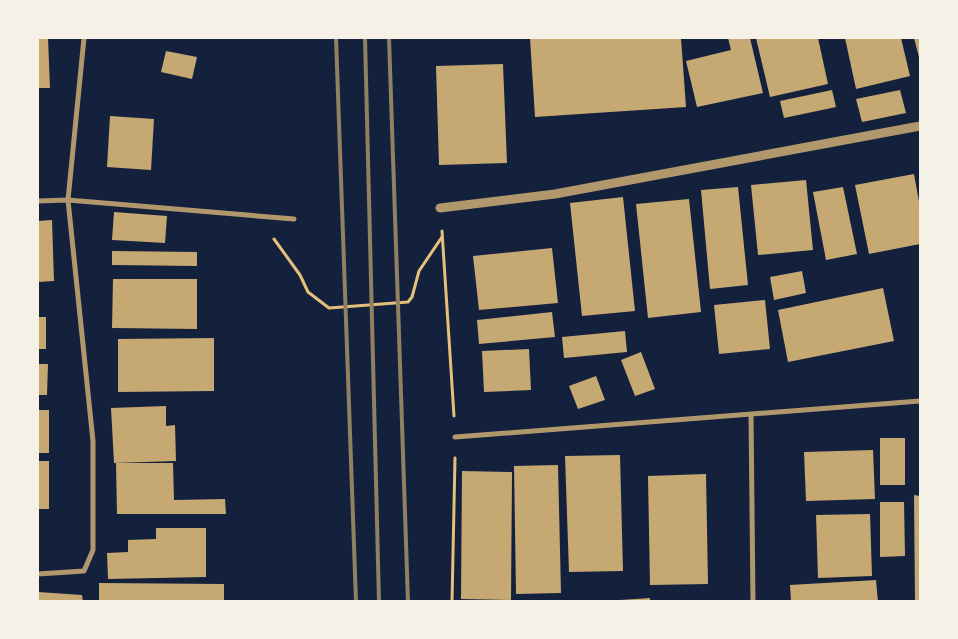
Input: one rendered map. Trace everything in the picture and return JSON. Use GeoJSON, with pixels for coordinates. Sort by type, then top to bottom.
{"type":"FeatureCollection","features":[{"type":"Feature","properties":{"kind":"street"},"geometry":{"type":"LineString","coordinates":[[38,574],[84,571],[93,550],[93,441],[68,200],[84,38]]}},
{"type":"Feature","properties":{"kind":"street"},"geometry":{"type":"LineString","coordinates":[[440,208],[555,194],[920,126]]}},
{"type":"Feature","properties":{"kind":"street"},"geometry":{"type":"LineString","coordinates":[[38,202],[68,200],[294,219]]}},
{"type":"Feature","properties":{"kind":"street"},"geometry":{"type":"LineString","coordinates":[[455,437],[920,401]]}},
{"type":"Feature","properties":{"kind":"street"},"geometry":{"type":"LineString","coordinates":[[751,414],[754,602]]}},
{"type":"Feature","properties":{"kind":"path"},"geometry":{"type":"LineString","coordinates":[[440,208],[455,437],[452,602]]}},
{"type":"Feature","properties":{"kind":"path"},"geometry":{"type":"LineString","coordinates":[[258,216],[300,275],[308,292],[330,308],[408,302],[412,297],[419,271],[442,237]]}},
{"type":"Feature","properties":{"kind":"building"},"geometry":{"type":"Polygon","coordinates":[[[38,38],[48,38],[50,88],[38,88],[38,38]]]}},
{"type":"Feature","properties":{"kind":"building"},"geometry":{"type":"Polygon","coordinates":[[[530,38],[681,38],[686,107],[535,117],[530,38]]]}},
{"type":"Feature","properties":{"kind":"building"},"geometry":{"type":"Polygon","coordinates":[[[728,38],[750,38],[763,93],[697,107],[686,61],[731,50],[728,38]]]}},
{"type":"Feature","properties":{"kind":"building"},"geometry":{"type":"Polygon","coordinates":[[[756,38],[818,38],[828,84],[770,97],[756,38]]]}},
{"type":"Feature","properties":{"kind":"building"},"geometry":{"type":"Polygon","coordinates":[[[845,38],[901,38],[910,76],[856,89],[845,38]]]}},
{"type":"Feature","properties":{"kind":"building"},"geometry":{"type":"Polygon","coordinates":[[[914,38],[920,38],[920,61],[914,38]]]}},
{"type":"Feature","properties":{"kind":"building"},"geometry":{"type":"Polygon","coordinates":[[[166,51],[197,57],[192,79],[161,72],[166,51]]]}},
{"type":"Feature","properties":{"kind":"building"},"geometry":{"type":"Polygon","coordinates":[[[503,64],[507,163],[439,165],[436,66],[503,64]]]}},
{"type":"Feature","properties":{"kind":"building"},"geometry":{"type":"Polygon","coordinates":[[[832,90],[836,107],[784,118],[780,101],[832,90]]]}},
{"type":"Feature","properties":{"kind":"building"},"geometry":{"type":"Polygon","coordinates":[[[900,90],[906,113],[862,122],[856,99],[900,90]]]}},
{"type":"Feature","properties":{"kind":"building"},"geometry":{"type":"Polygon","coordinates":[[[110,116],[154,119],[151,170],[107,167],[110,116]]]}},
{"type":"Feature","properties":{"kind":"building"},"geometry":{"type":"Polygon","coordinates":[[[914,174],[920,207],[920,244],[869,254],[855,185],[914,174]]]}},
{"type":"Feature","properties":{"kind":"building"},"geometry":{"type":"Polygon","coordinates":[[[806,180],[813,250],[758,255],[751,185],[806,180]]]}},
{"type":"Feature","properties":{"kind":"building"},"geometry":{"type":"Polygon","coordinates":[[[738,187],[748,285],[710,289],[701,190],[738,187]]]}},
{"type":"Feature","properties":{"kind":"building"},"geometry":{"type":"Polygon","coordinates":[[[843,187],[857,254],[826,260],[813,192],[843,187]]]}},
{"type":"Feature","properties":{"kind":"building"},"geometry":{"type":"Polygon","coordinates":[[[623,197],[635,311],[582,316],[570,203],[623,197]]]}},
{"type":"Feature","properties":{"kind":"building"},"geometry":{"type":"Polygon","coordinates":[[[689,199],[701,312],[648,318],[636,204],[689,199]]]}},
{"type":"Feature","properties":{"kind":"building"},"geometry":{"type":"Polygon","coordinates":[[[114,212],[167,216],[165,243],[112,240],[114,212]]]}},
{"type":"Feature","properties":{"kind":"building"},"geometry":{"type":"Polygon","coordinates":[[[52,220],[54,281],[38,282],[38,221],[52,220]]]}},
{"type":"Feature","properties":{"kind":"building"},"geometry":{"type":"Polygon","coordinates":[[[552,248],[558,303],[479,310],[473,256],[552,248]]]}},
{"type":"Feature","properties":{"kind":"building"},"geometry":{"type":"Polygon","coordinates":[[[112,251],[197,252],[197,266],[112,265],[112,251]]]}},
{"type":"Feature","properties":{"kind":"building"},"geometry":{"type":"Polygon","coordinates":[[[802,271],[806,293],[774,300],[770,277],[802,271]]]}},
{"type":"Feature","properties":{"kind":"building"},"geometry":{"type":"Polygon","coordinates":[[[113,279],[197,279],[197,329],[112,328],[113,279]]]}},
{"type":"Feature","properties":{"kind":"building"},"geometry":{"type":"Polygon","coordinates":[[[883,288],[894,341],[788,362],[778,310],[883,288]]]}},
{"type":"Feature","properties":{"kind":"building"},"geometry":{"type":"Polygon","coordinates":[[[765,300],[770,349],[719,354],[714,305],[765,300]]]}},
{"type":"Feature","properties":{"kind":"building"},"geometry":{"type":"Polygon","coordinates":[[[552,312],[555,337],[479,344],[477,320],[552,312]]]}},
{"type":"Feature","properties":{"kind":"building"},"geometry":{"type":"Polygon","coordinates":[[[38,317],[46,317],[46,349],[38,349],[38,317]]]}},
{"type":"Feature","properties":{"kind":"building"},"geometry":{"type":"Polygon","coordinates":[[[625,331],[627,352],[564,358],[562,337],[625,331]]]}},
{"type":"Feature","properties":{"kind":"building"},"geometry":{"type":"Polygon","coordinates":[[[214,338],[214,391],[118,392],[118,339],[214,338]]]}},
{"type":"Feature","properties":{"kind":"building"},"geometry":{"type":"Polygon","coordinates":[[[529,349],[531,390],[484,392],[482,351],[529,349]]]}},
{"type":"Feature","properties":{"kind":"building"},"geometry":{"type":"Polygon","coordinates":[[[641,352],[655,389],[635,396],[621,360],[641,352]]]}},
{"type":"Feature","properties":{"kind":"building"},"geometry":{"type":"Polygon","coordinates":[[[38,364],[48,364],[47,395],[38,395],[38,364]]]}},
{"type":"Feature","properties":{"kind":"building"},"geometry":{"type":"Polygon","coordinates":[[[596,376],[605,400],[578,409],[569,386],[596,376]]]}},
{"type":"Feature","properties":{"kind":"building"},"geometry":{"type":"Polygon","coordinates":[[[166,406],[166,426],[175,425],[176,461],[114,463],[111,408],[166,406]]]}},
{"type":"Feature","properties":{"kind":"building"},"geometry":{"type":"Polygon","coordinates":[[[38,410],[49,410],[49,453],[38,453],[38,410]]]}},
{"type":"Feature","properties":{"kind":"building"},"geometry":{"type":"Polygon","coordinates":[[[880,438],[905,438],[905,485],[880,485],[880,438]]]}},
{"type":"Feature","properties":{"kind":"building"},"geometry":{"type":"Polygon","coordinates":[[[873,450],[875,499],[806,501],[804,452],[873,450]]]}},
{"type":"Feature","properties":{"kind":"building"},"geometry":{"type":"Polygon","coordinates":[[[620,455],[623,571],[569,572],[565,456],[620,455]]]}},
{"type":"Feature","properties":{"kind":"building"},"geometry":{"type":"Polygon","coordinates":[[[38,461],[49,461],[49,509],[38,509],[38,461]]]}},
{"type":"Feature","properties":{"kind":"building"},"geometry":{"type":"Polygon","coordinates":[[[116,463],[173,463],[174,500],[225,499],[226,514],[117,514],[116,463]]]}},
{"type":"Feature","properties":{"kind":"building"},"geometry":{"type":"Polygon","coordinates":[[[558,465],[561,593],[516,594],[514,466],[558,465]]]}},
{"type":"Feature","properties":{"kind":"building"},"geometry":{"type":"Polygon","coordinates":[[[462,471],[512,472],[511,600],[461,599],[462,471]]]}},
{"type":"Feature","properties":{"kind":"building"},"geometry":{"type":"Polygon","coordinates":[[[706,474],[708,584],[650,585],[648,476],[706,474]]]}},
{"type":"Feature","properties":{"kind":"building"},"geometry":{"type":"Polygon","coordinates":[[[914,495],[920,496],[920,602],[915,602],[914,495]]]}},
{"type":"Feature","properties":{"kind":"building"},"geometry":{"type":"Polygon","coordinates":[[[880,502],[904,502],[905,556],[880,557],[880,502]]]}},
{"type":"Feature","properties":{"kind":"building"},"geometry":{"type":"Polygon","coordinates":[[[870,514],[872,576],[818,578],[816,515],[870,514]]]}},
{"type":"Feature","properties":{"kind":"building"},"geometry":{"type":"Polygon","coordinates":[[[156,528],[206,528],[206,577],[108,579],[107,553],[128,552],[128,540],[156,539],[156,528]]]}},
{"type":"Feature","properties":{"kind":"building"},"geometry":{"type":"Polygon","coordinates":[[[876,580],[878,602],[791,602],[790,585],[876,580]]]}},
{"type":"Feature","properties":{"kind":"building"},"geometry":{"type":"Polygon","coordinates":[[[99,583],[224,584],[224,602],[99,602],[99,583]]]}},
{"type":"Feature","properties":{"kind":"building"},"geometry":{"type":"Polygon","coordinates":[[[38,592],[82,595],[83,602],[38,602],[38,592]]]}},
{"type":"Feature","properties":{"kind":"building"},"geometry":{"type":"Polygon","coordinates":[[[650,598],[650,602],[621,602],[620,600],[650,598]]]}},
{"type":"Feature","properties":{"kind":"railway"},"geometry":{"type":"LineString","coordinates":[[336,38],[356,602]]}},
{"type":"Feature","properties":{"kind":"railway"},"geometry":{"type":"LineString","coordinates":[[365,38],[379,602]]}},
{"type":"Feature","properties":{"kind":"railway"},"geometry":{"type":"LineString","coordinates":[[389,38],[408,602]]}}]}
